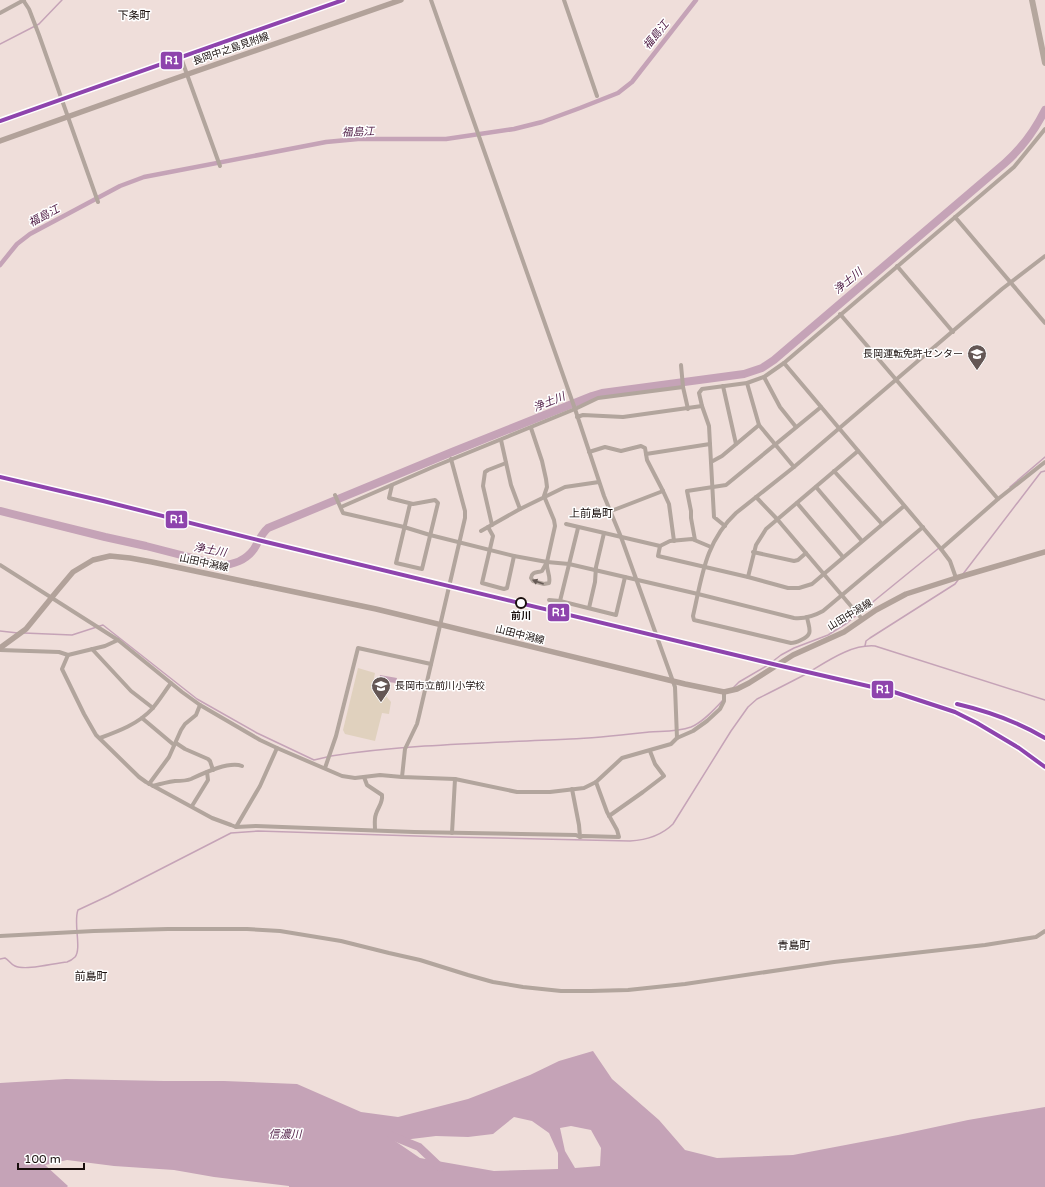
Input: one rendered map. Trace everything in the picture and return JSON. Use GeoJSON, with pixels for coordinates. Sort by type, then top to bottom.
{"type":"FeatureCollection","features":[{"type":"Feature","properties":{"kind":"main road","name":"長岡中之島見附線"},"geometry":{"type":"LineString","coordinates":[[0,141],[401,0]]}},
{"type":"Feature","properties":{"kind":"main road"},"geometry":{"type":"LineString","coordinates":[[1032,0],[1045,63]]}},
{"type":"Feature","properties":{"kind":"main road","name":"山田中潟線"},"geometry":{"type":"LineString","coordinates":[[0,649],[26,630],[68,577],[78,568],[94,560],[110,556],[152,562],[231,578],[440,624],[691,686],[724,692],[743,687],[793,655],[844,632],[876,610],[906,594],[1045,552]]}},
{"type":"Feature","properties":{"kind":"street"},"geometry":{"type":"LineString","coordinates":[[0,12],[24,0],[29,9],[98,202]]}},
{"type":"Feature","properties":{"kind":"street"},"geometry":{"type":"LineString","coordinates":[[431,0],[599,482],[621,537],[675,687],[677,738]]}},
{"type":"Feature","properties":{"kind":"street"},"geometry":{"type":"LineString","coordinates":[[564,0],[597,96]]}},
{"type":"Feature","properties":{"kind":"street"},"geometry":{"type":"LineString","coordinates":[[180,55],[220,166]]}},
{"type":"Feature","properties":{"kind":"street"},"geometry":{"type":"LineString","coordinates":[[725,526],[714,517],[709,426],[699,392],[702,389],[747,383],[764,377],[784,363],[1014,167],[1045,129]]}},
{"type":"Feature","properties":{"kind":"street"},"geometry":{"type":"LineString","coordinates":[[955,216],[1045,323]]}},
{"type":"Feature","properties":{"kind":"street"},"geometry":{"type":"LineString","coordinates":[[807,617],[810,632],[808,637],[794,643],[694,620],[692,616],[704,567],[711,547],[732,517],[794,467],[1011,283],[1045,256]]}},
{"type":"Feature","properties":{"kind":"street"},"geometry":{"type":"LineString","coordinates":[[897,266],[953,332]]}},
{"type":"Feature","properties":{"kind":"street"},"geometry":{"type":"LineString","coordinates":[[840,314],[998,499]]}},
{"type":"Feature","properties":{"kind":"street"},"geometry":{"type":"LineString","coordinates":[[784,363],[941,549],[950,561],[956,578]]}},
{"type":"Feature","properties":{"kind":"street"},"geometry":{"type":"LineString","coordinates":[[681,365],[683,386],[688,408]]}},
{"type":"Feature","properties":{"kind":"street"},"geometry":{"type":"LineString","coordinates":[[764,377],[780,408],[796,427]]}},
{"type":"Feature","properties":{"kind":"street"},"geometry":{"type":"LineString","coordinates":[[747,383],[759,425],[794,467]]}},
{"type":"Feature","properties":{"kind":"street"},"geometry":{"type":"LineString","coordinates":[[340,505],[531,428],[598,398],[683,386]]}},
{"type":"Feature","properties":{"kind":"street"},"geometry":{"type":"LineString","coordinates":[[723,386],[736,444]]}},
{"type":"Feature","properties":{"kind":"street"},"geometry":{"type":"LineString","coordinates":[[577,417],[582,415],[624,417],[702,406]]}},
{"type":"Feature","properties":{"kind":"street"},"geometry":{"type":"LineString","coordinates":[[695,540],[687,491],[726,485],[821,407]]}},
{"type":"Feature","properties":{"kind":"street"},"geometry":{"type":"LineString","coordinates":[[711,462],[722,456],[759,425]]}},
{"type":"Feature","properties":{"kind":"street"},"geometry":{"type":"LineString","coordinates":[[531,428],[545,474],[546,487],[544,496],[555,526],[546,568],[550,577],[549,583],[544,584],[533,581],[531,578],[532,574],[542,571],[547,562]]}},
{"type":"Feature","properties":{"kind":"street"},"geometry":{"type":"LineString","coordinates":[[500,440],[511,485],[520,509]]}},
{"type":"Feature","properties":{"kind":"street"},"geometry":{"type":"LineString","coordinates":[[646,454],[710,444]]}},
{"type":"Feature","properties":{"kind":"street"},"geometry":{"type":"LineString","coordinates":[[589,452],[605,447],[621,451],[641,446],[645,448],[647,460],[671,510],[674,541]]}},
{"type":"Feature","properties":{"kind":"street"},"geometry":{"type":"LineString","coordinates":[[748,577],[753,552],[762,534],[769,525],[858,451]]}},
{"type":"Feature","properties":{"kind":"street"},"geometry":{"type":"LineString","coordinates":[[402,777],[406,749],[417,724],[465,515],[451,459]]}},
{"type":"Feature","properties":{"kind":"street"},"geometry":{"type":"LineString","coordinates":[[941,549],[998,499],[1045,462]]}},
{"type":"Feature","properties":{"kind":"street"},"geometry":{"type":"LineString","coordinates":[[506,463],[485,472],[483,486],[493,536],[482,583],[507,588],[514,556]]}},
{"type":"Feature","properties":{"kind":"street"},"geometry":{"type":"LineString","coordinates":[[834,471],[882,524]]}},
{"type":"Feature","properties":{"kind":"street"},"geometry":{"type":"LineString","coordinates":[[481,531],[544,496],[569,485],[599,482]]}},
{"type":"Feature","properties":{"kind":"street"},"geometry":{"type":"LineString","coordinates":[[392,485],[389,498],[410,504],[435,500],[438,503],[422,569],[396,563],[410,504]]}},
{"type":"Feature","properties":{"kind":"street"},"geometry":{"type":"LineString","coordinates":[[816,486],[862,541]]}},
{"type":"Feature","properties":{"kind":"street"},"geometry":{"type":"LineString","coordinates":[[611,511],[663,491]]}},
{"type":"Feature","properties":{"kind":"street"},"geometry":{"type":"LineString","coordinates":[[336,496],[343,513],[404,527],[514,556],[569,564],[800,619],[813,616],[823,611],[922,527]]}},
{"type":"Feature","properties":{"kind":"street"},"geometry":{"type":"LineString","coordinates":[[756,497],[777,519],[862,620]]}},
{"type":"Feature","properties":{"kind":"street"},"geometry":{"type":"LineString","coordinates":[[797,503],[843,557]]}},
{"type":"Feature","properties":{"kind":"street"},"geometry":{"type":"LineString","coordinates":[[660,546],[658,556],[794,589],[812,584],[904,506]]}},
{"type":"Feature","properties":{"kind":"street"},"geometry":{"type":"LineString","coordinates":[[566,524],[660,546],[670,541],[695,540],[711,547]]}},
{"type":"Feature","properties":{"kind":"street"},"geometry":{"type":"LineString","coordinates":[[560,601],[578,528]]}},
{"type":"Feature","properties":{"kind":"street"},"geometry":{"type":"LineString","coordinates":[[589,608],[604,533]]}},
{"type":"Feature","properties":{"kind":"street"},"geometry":{"type":"LineString","coordinates":[[753,552],[794,561],[798,560],[806,553]]}},
{"type":"Feature","properties":{"kind":"street"},"geometry":{"type":"LineString","coordinates":[[0,565],[118,640],[200,705],[277,748],[349,778],[380,775],[455,779],[517,792],[550,792],[584,788],[596,782],[622,758],[671,744],[677,738],[693,731],[720,709],[724,701],[724,692]]}},
{"type":"Feature","properties":{"kind":"street"},"geometry":{"type":"LineString","coordinates":[[549,600],[560,601],[616,614],[626,577]]}},
{"type":"Feature","properties":{"kind":"street"},"geometry":{"type":"LineString","coordinates":[[0,649],[60,652],[68,655],[104,646],[118,640]]}},
{"type":"Feature","properties":{"kind":"street"},"geometry":{"type":"LineString","coordinates":[[325,768],[336,736],[358,648],[431,664]]}},
{"type":"Feature","properties":{"kind":"street"},"geometry":{"type":"LineString","coordinates":[[92,649],[131,691],[153,708]]}},
{"type":"Feature","properties":{"kind":"street"},"geometry":{"type":"LineString","coordinates":[[68,655],[62,669],[96,735],[139,777],[151,785],[212,818],[236,827],[256,826],[619,837],[596,782]]}},
{"type":"Feature","properties":{"kind":"street"},"geometry":{"type":"LineString","coordinates":[[100,738],[123,729],[142,718],[153,708],[171,683]]}},
{"type":"Feature","properties":{"kind":"street"},"geometry":{"type":"LineString","coordinates":[[151,785],[169,757],[182,730],[196,715],[200,705]]}},
{"type":"Feature","properties":{"kind":"street"},"geometry":{"type":"LineString","coordinates":[[142,718],[175,744],[208,759],[214,770]]}},
{"type":"Feature","properties":{"kind":"street"},"geometry":{"type":"LineString","coordinates":[[236,827],[262,782],[277,748]]}},
{"type":"Feature","properties":{"kind":"street"},"geometry":{"type":"LineString","coordinates":[[609,816],[664,776],[655,764],[650,751]]}},
{"type":"Feature","properties":{"kind":"street"},"geometry":{"type":"LineString","coordinates":[[151,785],[190,779],[207,772],[237,764],[242,766]]}},
{"type":"Feature","properties":{"kind":"street"},"geometry":{"type":"LineString","coordinates":[[192,806],[208,780],[207,772]]}},
{"type":"Feature","properties":{"kind":"street"},"geometry":{"type":"LineString","coordinates":[[364,777],[367,785],[382,795],[382,801],[375,814],[375,830]]}},
{"type":"Feature","properties":{"kind":"street"},"geometry":{"type":"LineString","coordinates":[[452,833],[455,779]]}},
{"type":"Feature","properties":{"kind":"street"},"geometry":{"type":"LineString","coordinates":[[572,790],[580,837]]}},
{"type":"Feature","properties":{"kind":"street"},"geometry":{"type":"LineString","coordinates":[[0,936],[168,929],[239,928],[280,931],[341,941],[389,952],[493,982],[523,987],[591,991],[628,990],[685,984],[834,962],[985,945],[1036,937],[1045,931]]}},
{"type":"Feature","properties":{"kind":"shaded area"},"geometry":{"type":"Polygon","coordinates":[[[358,668],[375,673],[372,688],[381,690],[391,702],[389,714],[382,713],[375,741],[345,734],[343,730],[358,668]]]}},
{"type":"Feature","properties":{"kind":"water"},"geometry":{"type":"Polygon","coordinates":[[[380,675],[397,678],[396,683],[379,681],[380,675]]]}},
{"type":"Feature","properties":{"kind":"water","name":"信濃川"},"geometry":{"type":"Polygon","coordinates":[[[593,1051],[612,1079],[659,1120],[685,1150],[717,1158],[793,1155],[968,1120],[1045,1107],[1045,1187],[289,1187],[174,1170],[114,1166],[67,1160],[45,1165],[68,1186],[67,1187],[0,1187],[0,1083],[66,1079],[224,1081],[297,1084],[361,1112],[398,1117],[468,1099],[530,1075],[559,1061],[593,1051]],[[514,1117],[493,1134],[468,1137],[436,1136],[395,1141],[420,1158],[494,1171],[558,1169],[558,1153],[549,1133],[532,1121],[514,1117]],[[571,1126],[560,1128],[565,1151],[575,1168],[600,1166],[601,1148],[591,1130],[571,1126]]]}},
{"type":"Feature","properties":{"kind":"waterway"},"geometry":{"type":"LineString","coordinates":[[0,44],[39,24],[62,0]]}},
{"type":"Feature","properties":{"kind":"waterway","name":"福島江"},"geometry":{"type":"LineString","coordinates":[[0,265],[17,244],[30,234],[120,186],[144,177],[326,142],[358,139],[446,139],[514,129],[542,122],[580,108],[618,93],[632,82],[696,0]]}},
{"type":"Feature","properties":{"kind":"waterway","name":"浄土川"},"geometry":{"type":"LineString","coordinates":[[0,511],[220,565],[230,564],[243,559],[251,553],[268,528],[592,396],[602,393],[744,374],[762,368],[774,360],[1005,163],[1028,138],[1045,110]]}},
{"type":"Feature","properties":{"kind":"waterway"},"geometry":{"type":"LineString","coordinates":[[1010,487],[1045,457]]}},
{"type":"Feature","properties":{"kind":"waterway"},"geometry":{"type":"LineString","coordinates":[[963,574],[1041,472],[1045,471]]}},
{"type":"Feature","properties":{"kind":"waterway"},"geometry":{"type":"LineString","coordinates":[[733,688],[739,682],[768,665],[781,655],[794,648],[828,635],[847,623],[939,548]]}},
{"type":"Feature","properties":{"kind":"waterway"},"geometry":{"type":"LineString","coordinates":[[865,646],[866,641],[870,638],[955,584],[958,580]]}},
{"type":"Feature","properties":{"kind":"waterway"},"geometry":{"type":"LineString","coordinates":[[24,633],[72,635],[103,625],[197,699],[257,733],[314,760],[327,757]]}},
{"type":"Feature","properties":{"kind":"waterway"},"geometry":{"type":"LineString","coordinates":[[0,631],[18,633]]}},
{"type":"Feature","properties":{"kind":"waterway"},"geometry":{"type":"LineString","coordinates":[[0,959],[5,958],[15,966],[26,968],[70,961],[75,957],[78,948],[76,921],[78,910],[231,833],[258,831],[630,841],[653,837],[664,832],[673,824],[731,731],[748,707],[757,699],[804,675],[838,655],[856,648],[875,646],[1045,700]]}},
{"type":"Feature","properties":{"kind":"waterway"},"geometry":{"type":"LineString","coordinates":[[331,756],[420,746],[580,739],[675,731],[686,729],[700,722],[723,700]]}},
{"type":"Feature","properties":{"kind":"waterway","name":"信濃川"},"geometry":{"type":"LineString","coordinates":[[392,1136],[419,1147],[440,1167]]}},
{"type":"Feature","properties":{"kind":"railway"},"geometry":{"type":"LineString","coordinates":[[0,121],[343,0]]}},
{"type":"Feature","properties":{"kind":"transit line","name":"R1"},"geometry":{"type":"LineString","coordinates":[[0,121],[343,0]]}},
{"type":"Feature","properties":{"kind":"transit line","name":"R1"},"geometry":{"type":"LineString","coordinates":[[0,477],[894,692],[955,712],[1019,748],[1045,767]]}},
{"type":"Feature","properties":{"kind":"transit line","name":"R1"},"geometry":{"type":"LineString","coordinates":[[957,704],[1002,718],[1045,738]]}},
{"type":"Feature","properties":{"kind":"place","name":"長岡運転免許センター"},"geometry":{"type":"Point","coordinates":[977,371]}},
{"type":"Feature","properties":{"kind":"place","name":"前川"},"geometry":{"type":"Point","coordinates":[521,603]}},
{"type":"Feature","properties":{"kind":"place","name":"長岡市立前川小学校"},"geometry":{"type":"Point","coordinates":[381,703]}},
{"type":"Feature","properties":{"kind":"district","name":"下条町"},"geometry":{"type":"Point","coordinates":[134,15]}},
{"type":"Feature","properties":{"kind":"district","name":"上前島町"},"geometry":{"type":"Point","coordinates":[591,513]}},
{"type":"Feature","properties":{"kind":"district","name":"青島町"},"geometry":{"type":"Point","coordinates":[794,945]}},
{"type":"Feature","properties":{"kind":"district","name":"前島町"},"geometry":{"type":"Point","coordinates":[91,976]}}]}
